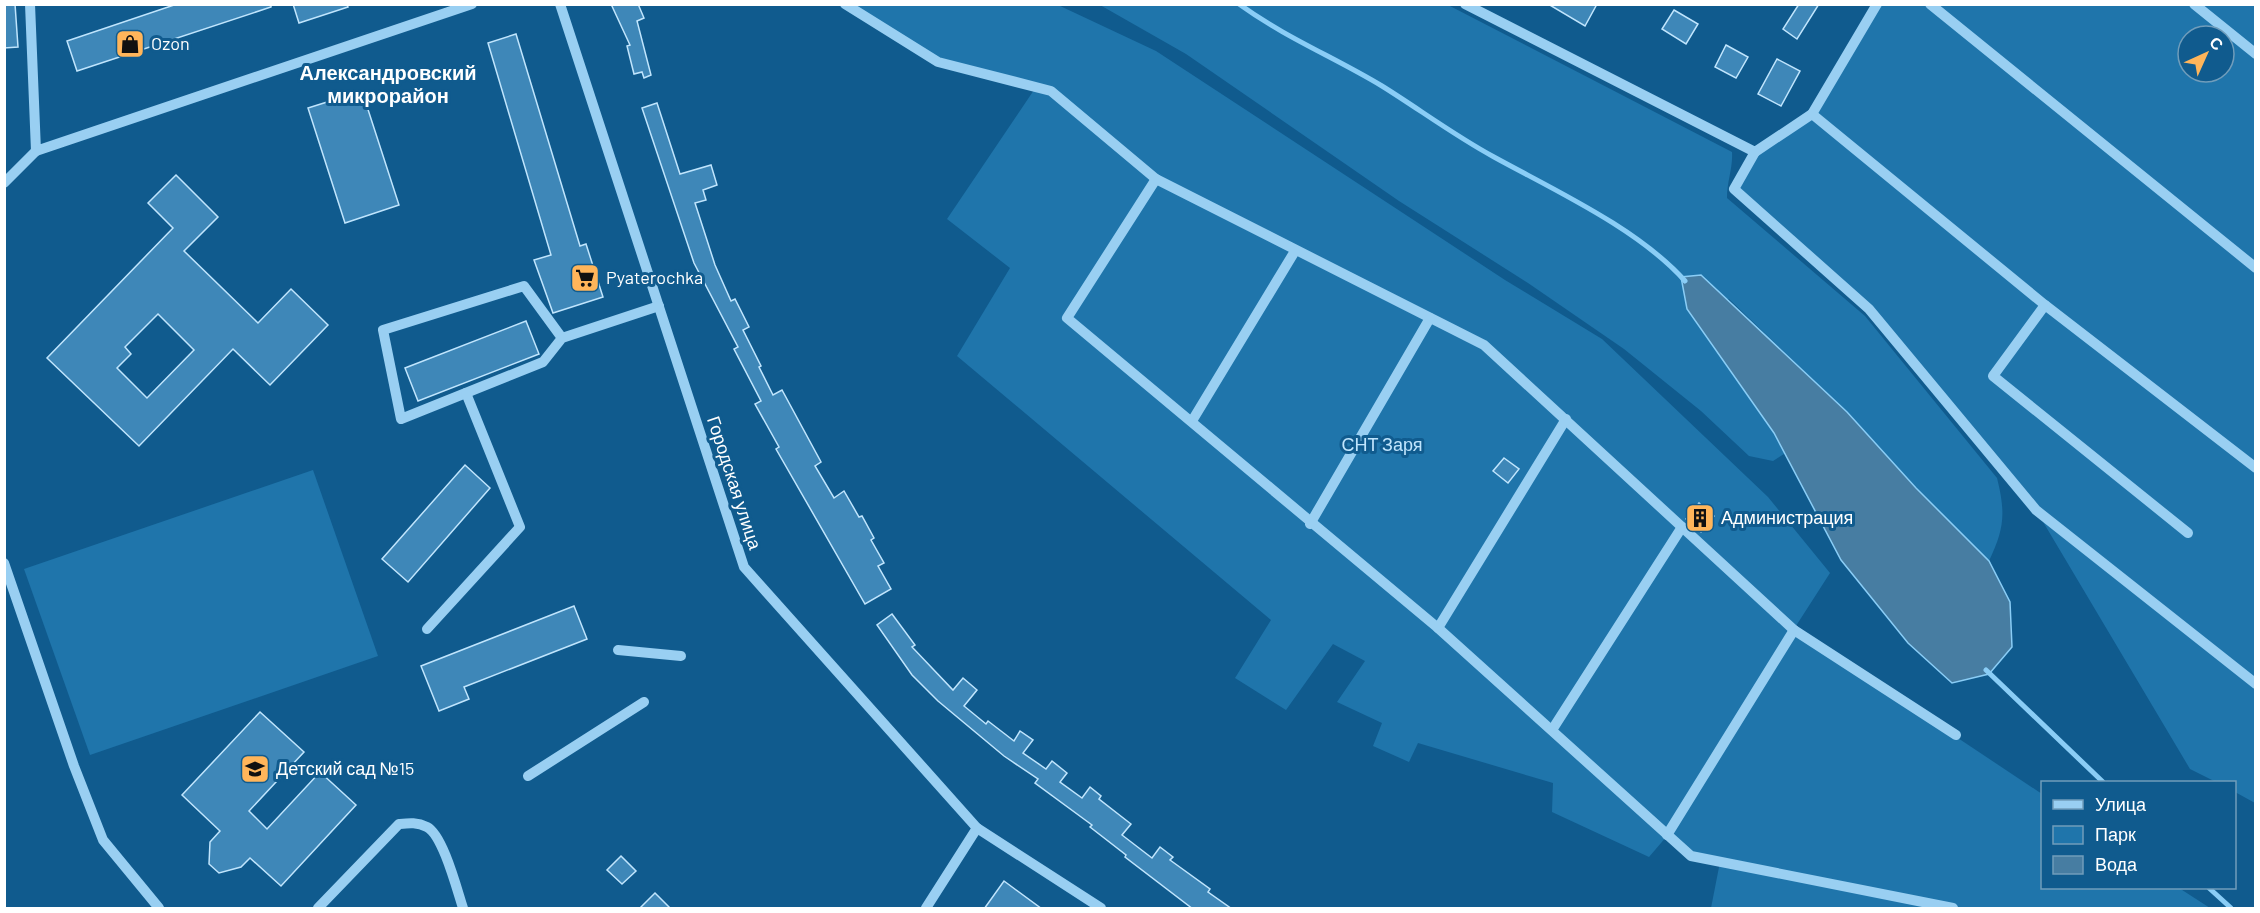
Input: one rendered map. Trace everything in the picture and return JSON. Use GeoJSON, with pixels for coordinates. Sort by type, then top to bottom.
{"type":"FeatureCollection","features":[{"type":"Feature","properties":{"kind":"street"},"geometry":{"type":"LineString","coordinates":[[30,4],[36,151]]}},
{"type":"Feature","properties":{"kind":"street"},"geometry":{"type":"LineString","coordinates":[[4,183],[36,151],[472,4]]}},
{"type":"Feature","properties":{"kind":"street","name":"Городская улица"},"geometry":{"type":"LineString","coordinates":[[560,4],[744,567],[977,828],[1101,909]]}},
{"type":"Feature","properties":{"kind":"street"},"geometry":{"type":"LineString","coordinates":[[845,4],[938,62],[1051,91],[1155,179],[1484,345],[1794,630],[1956,735]]}},
{"type":"Feature","properties":{"kind":"street"},"geometry":{"type":"LineString","coordinates":[[1465,4],[1755,152]]}},
{"type":"Feature","properties":{"kind":"street"},"geometry":{"type":"LineString","coordinates":[[1877,4],[1812,114],[1755,152],[1734,189],[1869,309],[2036,510],[2256,684]]}},
{"type":"Feature","properties":{"kind":"street"},"geometry":{"type":"LineString","coordinates":[[1930,4],[2256,268]]}},
{"type":"Feature","properties":{"kind":"street"},"geometry":{"type":"LineString","coordinates":[[2194,4],[2256,54]]}},
{"type":"Feature","properties":{"kind":"street"},"geometry":{"type":"LineString","coordinates":[[1812,114],[2045,305],[2256,468]]}},
{"type":"Feature","properties":{"kind":"street"},"geometry":{"type":"LineString","coordinates":[[1155,179],[1067,318],[1192,421],[1310,524],[1438,628],[1690,856],[1953,909]]}},
{"type":"Feature","properties":{"kind":"street"},"geometry":{"type":"LineString","coordinates":[[1192,421],[1295,251]]}},
{"type":"Feature","properties":{"kind":"street"},"geometry":{"type":"LineString","coordinates":[[562,338],[524,286],[383,330],[401,419],[543,362],[562,338],[659,306]]}},
{"type":"Feature","properties":{"kind":"street"},"geometry":{"type":"LineString","coordinates":[[2045,305],[1993,376],[2188,533]]}},
{"type":"Feature","properties":{"kind":"street"},"geometry":{"type":"LineString","coordinates":[[1310,524],[1430,318]]}},
{"type":"Feature","properties":{"kind":"street"},"geometry":{"type":"LineString","coordinates":[[427,629],[520,527],[466,393]]}},
{"type":"Feature","properties":{"kind":"street"},"geometry":{"type":"LineString","coordinates":[[1438,628],[1566,419]]}},
{"type":"Feature","properties":{"kind":"street"},"geometry":{"type":"LineString","coordinates":[[1552,730],[1682,527]]}},
{"type":"Feature","properties":{"kind":"street"},"geometry":{"type":"LineString","coordinates":[[4,563],[74,766],[103,840],[159,909]]}},
{"type":"Feature","properties":{"kind":"street"},"geometry":{"type":"LineString","coordinates":[[1667,835],[1794,630]]}},
{"type":"Feature","properties":{"kind":"street"},"geometry":{"type":"LineString","coordinates":[[618,650],[681,656]]}},
{"type":"Feature","properties":{"kind":"street"},"geometry":{"type":"LineString","coordinates":[[528,776],[644,702]]}},
{"type":"Feature","properties":{"kind":"street"},"geometry":{"type":"LineString","coordinates":[[318,909],[399,824],[415,822],[429,828],[440,844],[463,909]]}},
{"type":"Feature","properties":{"kind":"street"},"geometry":{"type":"LineString","coordinates":[[926,909],[977,828]]}},
{"type":"Feature","properties":{"kind":"green space","name":"СНТ Заря"},"geometry":{"type":"Polygon","coordinates":[[[845,5],[1058,5],[1156,51],[1505,280],[1602,339],[1768,497],[1830,573],[1794,629],[2041,793],[2041,889],[2181,889],[2210,908],[1711,908],[1720,862],[1691,856],[1667,836],[1649,857],[1552,812],[1553,783],[1418,743],[1409,762],[1373,746],[1382,723],[1337,702],[1365,661],[1333,644],[1286,710],[1235,678],[1271,620],[957,356],[1010,268],[947,219],[1036,87],[938,62],[845,5]]]}},
{"type":"Feature","properties":{"kind":"green space"},"geometry":{"type":"Polygon","coordinates":[[[1100,5],[1448,5],[1732,152],[1727,198],[1865,316],[1997,478],[2002,502],[2002,521],[1998,540],[1989,561],[1916,488],[1847,412],[1729,299],[1687,309],[1787,452],[1773,461],[1749,456],[1701,411],[1624,349],[1528,283],[1399,201],[1186,54],[1100,5]]]}},
{"type":"Feature","properties":{"kind":"green space"},"geometry":{"type":"Polygon","coordinates":[[[1877,5],[2255,5],[2255,803],[2236,793],[2236,781],[2214,781],[2190,769],[2036,510],[1869,309],[1734,189],[1755,152],[1812,114],[1877,5]]]}},
{"type":"Feature","properties":{"kind":"green space"},"geometry":{"type":"Polygon","coordinates":[[[313,470],[378,656],[90,755],[24,569],[313,470]]]}},
{"type":"Feature","properties":{"kind":"water"},"geometry":{"type":"Polygon","coordinates":[[[1701,275],[1847,412],[1916,488],[1989,561],[2010,602],[2012,647],[1989,674],[1952,683],[1908,643],[1841,560],[1774,433],[1687,309],[1681,277],[1701,275]]]}},
{"type":"Feature","properties":{"kind":"building"},"geometry":{"type":"Polygon","coordinates":[[[4,4],[15,4],[18,47],[4,48],[4,4]]]}},
{"type":"Feature","properties":{"kind":"building"},"geometry":{"type":"Polygon","coordinates":[[[177,4],[271,4],[271,7],[77,71],[67,41],[177,4]]]}},
{"type":"Feature","properties":{"kind":"building"},"geometry":{"type":"Polygon","coordinates":[[[293,4],[347,4],[348,7],[299,23],[293,4]]]}},
{"type":"Feature","properties":{"kind":"building"},"geometry":{"type":"Polygon","coordinates":[[[611,4],[638,4],[644,18],[637,21],[651,75],[644,78],[642,72],[634,74],[627,46],[630,45],[611,4]]]}},
{"type":"Feature","properties":{"kind":"building"},"geometry":{"type":"Polygon","coordinates":[[[1548,4],[1597,4],[1585,26],[1548,4]]]}},
{"type":"Feature","properties":{"kind":"building"},"geometry":{"type":"Polygon","coordinates":[[[1799,4],[1819,4],[1797,39],[1783,29],[1799,4]]]}},
{"type":"Feature","properties":{"kind":"building"},"geometry":{"type":"Polygon","coordinates":[[[1674,10],[1698,24],[1686,44],[1662,29],[1674,10]]]}},
{"type":"Feature","properties":{"kind":"building"},"geometry":{"type":"Polygon","coordinates":[[[516,34],[580,246],[586,244],[603,297],[553,313],[534,260],[551,255],[488,43],[516,34]]]}},
{"type":"Feature","properties":{"kind":"building"},"geometry":{"type":"Polygon","coordinates":[[[1726,45],[1748,57],[1736,78],[1715,67],[1726,45]]]}},
{"type":"Feature","properties":{"kind":"building"},"geometry":{"type":"Polygon","coordinates":[[[1777,59],[1800,71],[1781,106],[1758,94],[1777,59]]]}},
{"type":"Feature","properties":{"kind":"building"},"geometry":{"type":"Polygon","coordinates":[[[362,91],[399,205],[345,223],[308,108],[362,91]]]}},
{"type":"Feature","properties":{"kind":"building"},"geometry":{"type":"Polygon","coordinates":[[[657,103],[680,174],[711,165],[717,185],[703,190],[706,200],[695,203],[715,265],[731,301],[735,299],[749,327],[743,330],[761,366],[759,367],[773,395],[782,390],[821,462],[815,466],[834,498],[844,491],[874,538],[871,540],[884,563],[878,566],[891,589],[865,604],[776,449],[779,447],[755,404],[761,401],[734,349],[738,347],[694,263],[642,108],[657,103]]]}},
{"type":"Feature","properties":{"kind":"building"},"geometry":{"type":"Polygon","coordinates":[[[176,175],[218,217],[184,251],[258,323],[291,289],[328,325],[270,385],[233,349],[139,446],[47,358],[173,228],[148,203],[176,175]],[[158,314],[125,347],[131,354],[117,368],[147,398],[194,350],[158,314]]]}},
{"type":"Feature","properties":{"kind":"building"},"geometry":{"type":"Polygon","coordinates":[[[526,321],[539,354],[418,401],[405,368],[526,321]]]}},
{"type":"Feature","properties":{"kind":"building"},"geometry":{"type":"Polygon","coordinates":[[[1504,458],[1519,469],[1508,483],[1493,471],[1504,458]]]}},
{"type":"Feature","properties":{"kind":"building"},"geometry":{"type":"Polygon","coordinates":[[[465,465],[490,488],[408,582],[382,559],[465,465]]]}},
{"type":"Feature","properties":{"kind":"building","name":"Администрация"},"geometry":{"type":"Polygon","coordinates":[[[1699,503],[1714,516],[1701,532],[1686,519],[1699,503]]]}},
{"type":"Feature","properties":{"kind":"building"},"geometry":{"type":"Polygon","coordinates":[[[574,606],[587,639],[464,687],[469,699],[439,711],[421,666],[574,606]]]}},
{"type":"Feature","properties":{"kind":"building"},"geometry":{"type":"Polygon","coordinates":[[[892,614],[915,645],[912,647],[953,690],[963,678],[977,690],[964,706],[986,724],[988,721],[1014,741],[1020,731],[1033,740],[1023,753],[1046,769],[1052,761],[1067,773],[1060,782],[1082,798],[1090,787],[1101,796],[1099,799],[1131,824],[1122,835],[1152,858],[1160,847],[1173,857],[1170,860],[1210,889],[1208,892],[1232,909],[1193,909],[1125,857],[1126,855],[1090,827],[1092,825],[1035,783],[1038,779],[1004,756],[938,701],[912,675],[877,625],[892,614]]]}},
{"type":"Feature","properties":{"kind":"building"},"geometry":{"type":"Polygon","coordinates":[[[260,712],[304,752],[249,811],[267,829],[320,772],[356,805],[281,886],[250,858],[241,867],[219,873],[209,864],[210,842],[220,831],[182,795],[260,712]]]}},
{"type":"Feature","properties":{"kind":"building"},"geometry":{"type":"Polygon","coordinates":[[[621,856],[636,871],[622,884],[607,870],[621,856]]]}},
{"type":"Feature","properties":{"kind":"building"},"geometry":{"type":"Polygon","coordinates":[[[1004,881],[1042,909],[984,909],[1004,881]]]}},
{"type":"Feature","properties":{"kind":"building"},"geometry":{"type":"Polygon","coordinates":[[[655,893],[671,909],[639,909],[655,893]]]}},
{"type":"Feature","properties":{"kind":"waterway"},"geometry":{"type":"LineString","coordinates":[[1239,4],[1274,27],[1382,86],[1480,149],[1595,212],[1644,244],[1685,281]]}},
{"type":"Feature","properties":{"kind":"waterway"},"geometry":{"type":"LineString","coordinates":[[1986,670],[2102,781]]}},
{"type":"Feature","properties":{"kind":"waterway"},"geometry":{"type":"LineString","coordinates":[[2210,889],[2231,908]]}},
{"type":"Feature","properties":{"kind":"place","name":"Ozon"},"geometry":{"type":"Point","coordinates":[130,44]}},
{"type":"Feature","properties":{"kind":"place","name":"Pyaterochka"},"geometry":{"type":"Point","coordinates":[585,278]}},
{"type":"Feature","properties":{"kind":"place","name":"Администрация"},"geometry":{"type":"Point","coordinates":[1700,518]}},
{"type":"Feature","properties":{"kind":"place","name":"Детский сад №15"},"geometry":{"type":"Point","coordinates":[255,769]}},
{"type":"Feature","properties":{"kind":"district","name":"Александровский микрорайон"},"geometry":{"type":"Point","coordinates":[388,84]}}]}
